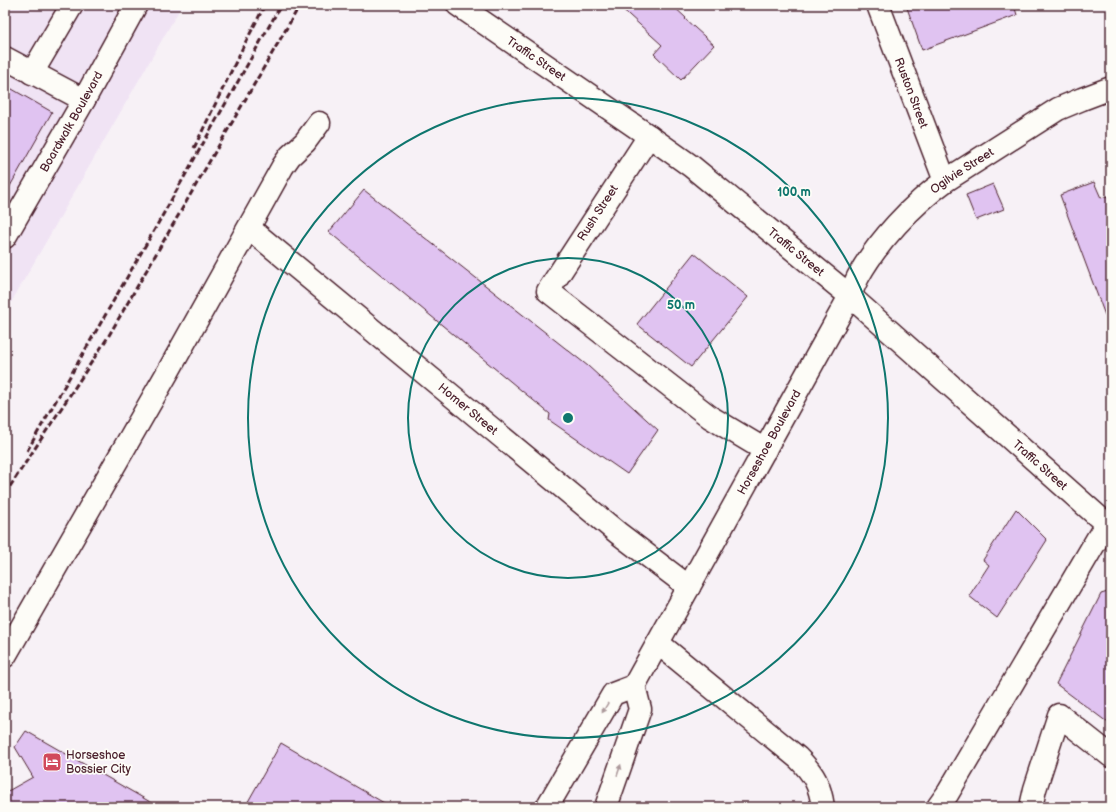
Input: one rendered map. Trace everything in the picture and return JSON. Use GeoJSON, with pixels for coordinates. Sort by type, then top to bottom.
{"type":"FeatureCollection","features":[{"type":"Feature","properties":{"kind":"main road"},"geometry":{"type":"LineString","coordinates":[[32,73],[72,5]]}},
{"type":"Feature","properties":{"kind":"main road","name":"Boardwalk Boulevard"},"geometry":{"type":"LineString","coordinates":[[5,237],[84,100],[136,5]]}},
{"type":"Feature","properties":{"kind":"main road","name":"Traffic Street"},"geometry":{"type":"LineString","coordinates":[[458,5],[691,166],[850,296],[1109,524]]}},
{"type":"Feature","properties":{"kind":"main road","name":"Ruston Street"},"geometry":{"type":"LineString","coordinates":[[878,5],[945,181]]}},
{"type":"Feature","properties":{"kind":"main road"},"geometry":{"type":"LineString","coordinates":[[5,58],[84,100]]}},
{"type":"Feature","properties":{"kind":"main road","name":"Ogilvie Street"},"geometry":{"type":"LineString","coordinates":[[850,296],[858,277],[889,232],[927,194],[1058,109],[1111,88]]}},
{"type":"Feature","properties":{"kind":"main road"},"geometry":{"type":"LineString","coordinates":[[5,656],[169,370],[283,166],[290,156],[305,142],[319,123]]}},
{"type":"Feature","properties":{"kind":"main road","name":"Rush Street"},"geometry":{"type":"LineString","coordinates":[[649,136],[548,291],[710,417],[764,450]]}},
{"type":"Feature","properties":{"kind":"main road","name":"Homer Street"},"geometry":{"type":"LineString","coordinates":[[249,228],[618,533],[689,587]]}},
{"type":"Feature","properties":{"kind":"main road","name":"Horseshoe Boulevard"},"geometry":{"type":"LineString","coordinates":[[634,686],[850,296]]}},
{"type":"Feature","properties":{"kind":"main road"},"geometry":{"type":"LineString","coordinates":[[943,802],[1109,524]]}},
{"type":"Feature","properties":{"kind":"main road"},"geometry":{"type":"LineString","coordinates":[[658,643],[798,758],[812,774],[821,796],[823,807]]}},
{"type":"Feature","properties":{"kind":"main road"},"geometry":{"type":"LineString","coordinates":[[546,807],[613,694],[634,686],[640,709],[606,807]]}},
{"type":"Feature","properties":{"kind":"main road"},"geometry":{"type":"LineString","coordinates":[[1032,807],[1035,789],[1059,715],[1111,756]]}},
{"type":"Feature","properties":{"kind":"shaded area"},"geometry":{"type":"Polygon","coordinates":[[[5,5],[182,5],[5,313],[5,5]]]}},
{"type":"Feature","properties":{"kind":"building"},"geometry":{"type":"Polygon","coordinates":[[[618,5],[672,5],[714,45],[681,80],[654,54],[662,45],[618,5]]]}},
{"type":"Feature","properties":{"kind":"building"},"geometry":{"type":"Polygon","coordinates":[[[906,5],[1014,5],[1017,15],[922,50],[906,5]]]}},
{"type":"Feature","properties":{"kind":"building"},"geometry":{"type":"Polygon","coordinates":[[[5,85],[52,112],[5,195],[5,85]]]}},
{"type":"Feature","properties":{"kind":"building"},"geometry":{"type":"Polygon","coordinates":[[[1094,182],[1101,198],[1111,195],[1111,316],[1106,318],[1060,195],[1094,182]]]}},
{"type":"Feature","properties":{"kind":"building"},"geometry":{"type":"Polygon","coordinates":[[[993,184],[1004,209],[976,220],[966,195],[993,184]]]}},
{"type":"Feature","properties":{"kind":"building"},"geometry":{"type":"Polygon","coordinates":[[[364,190],[588,366],[658,430],[627,474],[549,420],[550,414],[329,232],[364,190]]]}},
{"type":"Feature","properties":{"kind":"building"},"geometry":{"type":"Polygon","coordinates":[[[694,253],[748,297],[691,367],[637,324],[694,253]]]}},
{"type":"Feature","properties":{"kind":"building"},"geometry":{"type":"Polygon","coordinates":[[[1016,509],[1047,540],[997,618],[969,596],[989,565],[983,560],[1016,509]]]}},
{"type":"Feature","properties":{"kind":"building"},"geometry":{"type":"Polygon","coordinates":[[[1111,591],[1111,725],[1056,684],[1101,594],[1111,591]]]}},
{"type":"Feature","properties":{"kind":"building","name":"Horseshoe Bossier City"},"geometry":{"type":"Polygon","coordinates":[[[26,731],[159,807],[5,807],[5,786],[8,791],[33,777],[15,747],[26,731]]]}},
{"type":"Feature","properties":{"kind":"building"},"geometry":{"type":"Polygon","coordinates":[[[281,743],[391,807],[245,807],[281,743]]]}},
{"type":"Feature","properties":{"kind":"railway"},"geometry":{"type":"LineString","coordinates":[[194,148],[265,5]]}},
{"type":"Feature","properties":{"kind":"railway"},"geometry":{"type":"LineString","coordinates":[[27,451],[156,227],[281,5]]}},
{"type":"Feature","properties":{"kind":"railway"},"geometry":{"type":"LineString","coordinates":[[5,494],[108,337],[300,5]]}},
{"type":"Feature","properties":{"kind":"place","name":"Horseshoe Bossier City"},"geometry":{"type":"Point","coordinates":[52,762]}}]}
